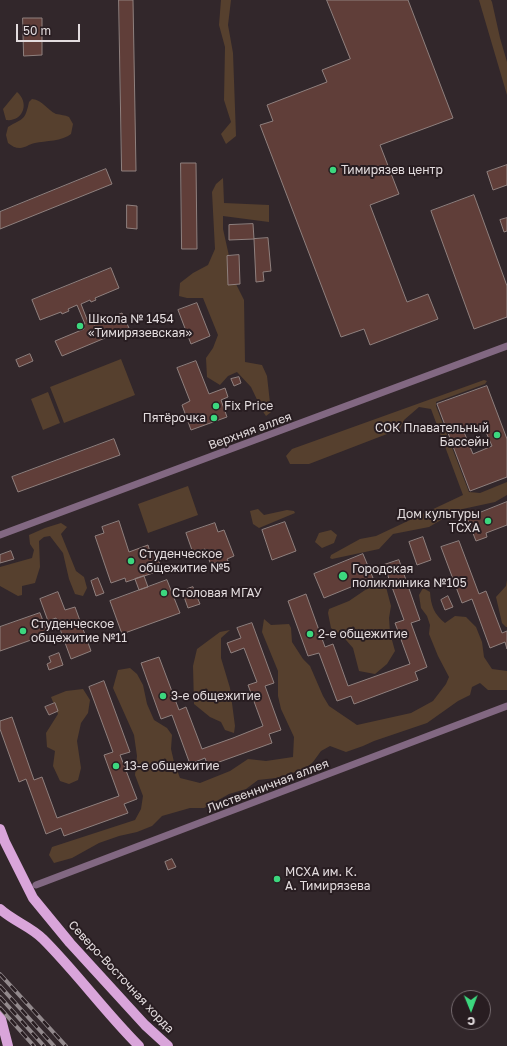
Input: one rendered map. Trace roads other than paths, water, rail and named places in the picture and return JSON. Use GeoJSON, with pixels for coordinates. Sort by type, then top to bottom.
{"type":"FeatureCollection","features":[{"type":"Feature","properties":{"kind":"main road","name":"Северо-Восточная хорда"},"geometry":{"type":"LineString","coordinates":[[0,829],[33,898],[55,926],[145,1025],[168,1046]]}},
{"type":"Feature","properties":{"kind":"main road"},"geometry":{"type":"LineString","coordinates":[[0,909],[42,938],[72,969],[139,1046]]}},
{"type":"Feature","properties":{"kind":"main road"},"geometry":{"type":"LineString","coordinates":[[0,1014],[8,1046]]}},
{"type":"Feature","properties":{"kind":"street","name":"Верхняя аллея"},"geometry":{"type":"LineString","coordinates":[[0,535],[507,346]]}},
{"type":"Feature","properties":{"kind":"street","name":"Лиственничная аллея"},"geometry":{"type":"LineString","coordinates":[[40,884],[507,706]]}},
{"type":"Feature","properties":{"kind":"railway"},"geometry":{"type":"LineString","coordinates":[[0,974],[66,1046]]}},
{"type":"Feature","properties":{"kind":"railway"},"geometry":{"type":"LineString","coordinates":[[0,986],[54,1046]]}},
{"type":"Feature","properties":{"kind":"railway"},"geometry":{"type":"LineString","coordinates":[[0,997],[44,1046]]}},
{"type":"Feature","properties":{"kind":"railway"},"geometry":{"type":"LineString","coordinates":[[0,1008],[34,1046]]}},
{"type":"Feature","properties":{"kind":"place","name":"Тимирязев центр"},"geometry":{"type":"Point","coordinates":[333,170]}},
{"type":"Feature","properties":{"kind":"place","name":"Школа № 1454 «Тимирязевская»"},"geometry":{"type":"Point","coordinates":[80,326]}},
{"type":"Feature","properties":{"kind":"place","name":"Fix Price"},"geometry":{"type":"Point","coordinates":[216,406]}},
{"type":"Feature","properties":{"kind":"place","name":"Пятёрочка"},"geometry":{"type":"Point","coordinates":[214,418]}},
{"type":"Feature","properties":{"kind":"place","name":"СОК Плавательный Бассейн"},"geometry":{"type":"Point","coordinates":[497,435]}},
{"type":"Feature","properties":{"kind":"place","name":"Дом культуры ТСХА"},"geometry":{"type":"Point","coordinates":[488,521]}},
{"type":"Feature","properties":{"kind":"place","name":"Студенческое общежитие №5"},"geometry":{"type":"Point","coordinates":[131,561]}},
{"type":"Feature","properties":{"kind":"place","name":"Городская поликлиника №105"},"geometry":{"type":"Point","coordinates":[343,576]}},
{"type":"Feature","properties":{"kind":"place","name":"Столовая МГАУ"},"geometry":{"type":"Point","coordinates":[164,593]}},
{"type":"Feature","properties":{"kind":"place","name":"Студенческое общежитие №11"},"geometry":{"type":"Point","coordinates":[23,631]}},
{"type":"Feature","properties":{"kind":"place","name":"2-е общежитие"},"geometry":{"type":"Point","coordinates":[310,634]}},
{"type":"Feature","properties":{"kind":"place","name":"3-е общежитие"},"geometry":{"type":"Point","coordinates":[163,696]}},
{"type":"Feature","properties":{"kind":"place","name":"13-е общежитие"},"geometry":{"type":"Point","coordinates":[116,766]}},
{"type":"Feature","properties":{"kind":"place","name":"МСХА им. К. А. Тимирязева"},"geometry":{"type":"Point","coordinates":[277,879]}}]}
